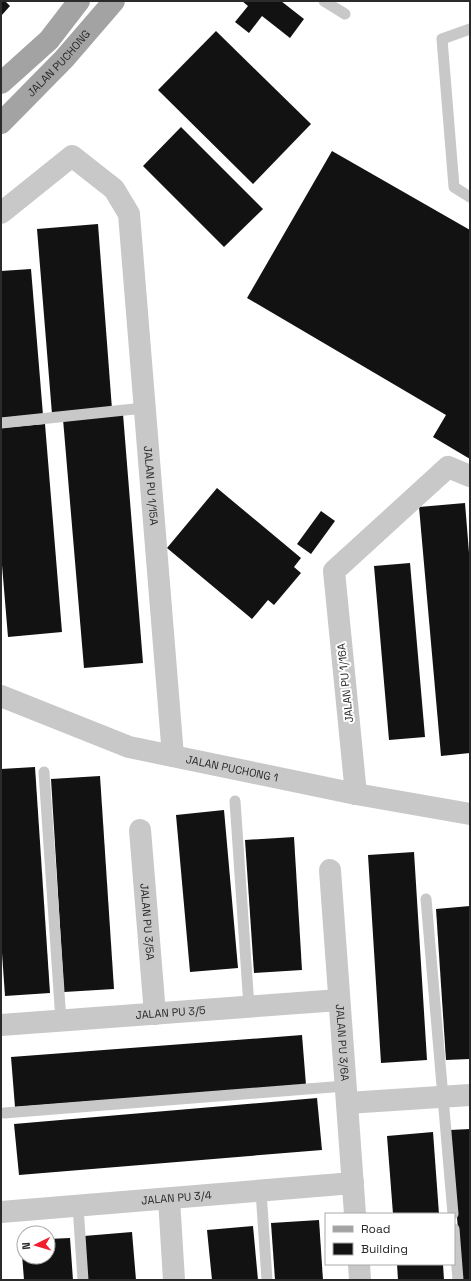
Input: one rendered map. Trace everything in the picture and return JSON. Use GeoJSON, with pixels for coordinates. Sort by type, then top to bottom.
{"type":"FeatureCollection","features":[{"type":"Feature","properties":{"kind":"main road","name":"JALAN PUCHONG"},"geometry":{"type":"LineString","coordinates":[[1,83],[49,40],[79,1]]}},
{"type":"Feature","properties":{"kind":"main road","name":"JALAN PUCHONG"},"geometry":{"type":"LineString","coordinates":[[1,123],[64,59],[114,1]]}},
{"type":"Feature","properties":{"kind":"street","name":"JALAN PU 1/15A"},"geometry":{"type":"LineString","coordinates":[[1,213],[72,156],[114,189],[129,214],[173,756]]}},
{"type":"Feature","properties":{"kind":"street","name":"JALAN PU 1/16A"},"geometry":{"type":"LineString","coordinates":[[356,794],[334,572],[448,467],[470,476]]}},
{"type":"Feature","properties":{"kind":"street","name":"JALAN PUCHONG 1"},"geometry":{"type":"LineString","coordinates":[[1,696],[129,747],[356,794],[470,814]]}},
{"type":"Feature","properties":{"kind":"street","name":"JALAN PU 3/5A"},"geometry":{"type":"LineString","coordinates":[[140,830],[155,1014]]}},
{"type":"Feature","properties":{"kind":"street","name":"JALAN PU 3/6A"},"geometry":{"type":"LineString","coordinates":[[330,870],[355,1213]]}},
{"type":"Feature","properties":{"kind":"street","name":"JALAN PU 3/5"},"geometry":{"type":"LineString","coordinates":[[1,1025],[339,1000]]}},
{"type":"Feature","properties":{"kind":"street"},"geometry":{"type":"LineString","coordinates":[[346,1094],[444,1096],[470,1095]]}},
{"type":"Feature","properties":{"kind":"street","name":"JALAN PU 3/4"},"geometry":{"type":"LineString","coordinates":[[1,1212],[353,1183]]}},
{"type":"Feature","properties":{"kind":"street"},"geometry":{"type":"LineString","coordinates":[[169,1199],[174,1280]]}},
{"type":"Feature","properties":{"kind":"street"},"geometry":{"type":"LineString","coordinates":[[359,1265],[360,1280]]}},
{"type":"Feature","properties":{"kind":"lane"},"geometry":{"type":"LineString","coordinates":[[324,1],[345,14]]}},
{"type":"Feature","properties":{"kind":"lane"},"geometry":{"type":"LineString","coordinates":[[470,29],[442,39],[454,187],[470,197]]}},
{"type":"Feature","properties":{"kind":"lane"},"geometry":{"type":"LineString","coordinates":[[1,423],[144,408]]}},
{"type":"Feature","properties":{"kind":"lane"},"geometry":{"type":"LineString","coordinates":[[44,772],[60,1021]]}},
{"type":"Feature","properties":{"kind":"lane"},"geometry":{"type":"LineString","coordinates":[[235,801],[249,1007]]}},
{"type":"Feature","properties":{"kind":"lane"},"geometry":{"type":"LineString","coordinates":[[426,899],[453,1213]]}},
{"type":"Feature","properties":{"kind":"lane"},"geometry":{"type":"LineString","coordinates":[[4,1113],[346,1094]]}},
{"type":"Feature","properties":{"kind":"lane"},"geometry":{"type":"LineString","coordinates":[[261,1191],[267,1280]]}},
{"type":"Feature","properties":{"kind":"lane"},"geometry":{"type":"LineString","coordinates":[[78,1206],[83,1280]]}},
{"type":"Feature","properties":{"kind":"lane"},"geometry":{"type":"LineString","coordinates":[[455,1242],[458,1280]]}},
{"type":"Feature","properties":{"kind":"building"},"geometry":{"type":"Polygon","coordinates":[[[1,1],[5,1],[10,6],[1,16],[1,1]]]}},
{"type":"Feature","properties":{"kind":"building"},"geometry":{"type":"Polygon","coordinates":[[[242,1],[281,1],[304,19],[290,38],[262,16],[249,33],[235,22],[248,6],[242,1]]]}},
{"type":"Feature","properties":{"kind":"building"},"geometry":{"type":"Polygon","coordinates":[[[216,31],[311,124],[253,184],[158,90],[216,31]]]}},
{"type":"Feature","properties":{"kind":"building"},"geometry":{"type":"Polygon","coordinates":[[[181,127],[263,209],[224,247],[143,166],[181,127]]]}},
{"type":"Feature","properties":{"kind":"building"},"geometry":{"type":"Polygon","coordinates":[[[332,151],[470,230],[470,459],[433,437],[446,415],[247,298],[332,151]]]}},
{"type":"Feature","properties":{"kind":"building"},"geometry":{"type":"Polygon","coordinates":[[[98,224],[112,409],[52,414],[37,229],[98,224]]]}},
{"type":"Feature","properties":{"kind":"building"},"geometry":{"type":"Polygon","coordinates":[[[31,269],[43,415],[1,418],[1,271],[31,269]]]}},
{"type":"Feature","properties":{"kind":"building"},"geometry":{"type":"Polygon","coordinates":[[[123,414],[143,663],[84,668],[63,419],[123,414]]]}},
{"type":"Feature","properties":{"kind":"building"},"geometry":{"type":"Polygon","coordinates":[[[45,424],[62,632],[8,637],[1,553],[1,428],[45,424]]]}},
{"type":"Feature","properties":{"kind":"building"},"geometry":{"type":"Polygon","coordinates":[[[217,488],[301,558],[294,567],[301,573],[274,605],[268,600],[252,619],[167,548],[217,488]]]}},
{"type":"Feature","properties":{"kind":"building"},"geometry":{"type":"Polygon","coordinates":[[[465,503],[470,565],[470,753],[441,756],[419,507],[465,503]]]}},
{"type":"Feature","properties":{"kind":"building"},"geometry":{"type":"Polygon","coordinates":[[[321,511],[335,521],[311,554],[297,544],[321,511]]]}},
{"type":"Feature","properties":{"kind":"building"},"geometry":{"type":"Polygon","coordinates":[[[410,563],[425,737],[389,740],[374,566],[410,563]]]}},
{"type":"Feature","properties":{"kind":"building"},"geometry":{"type":"Polygon","coordinates":[[[35,767],[50,993],[5,996],[1,939],[1,769],[35,767]]]}},
{"type":"Feature","properties":{"kind":"building"},"geometry":{"type":"Polygon","coordinates":[[[100,776],[114,989],[64,992],[51,779],[100,776]]]}},
{"type":"Feature","properties":{"kind":"building"},"geometry":{"type":"Polygon","coordinates":[[[224,810],[238,968],[190,972],[176,815],[224,810]]]}},
{"type":"Feature","properties":{"kind":"building"},"geometry":{"type":"Polygon","coordinates":[[[294,837],[302,970],[254,973],[245,840],[294,837]]]}},
{"type":"Feature","properties":{"kind":"building"},"geometry":{"type":"Polygon","coordinates":[[[414,852],[427,1060],[381,1063],[368,855],[414,852]]]}},
{"type":"Feature","properties":{"kind":"building"},"geometry":{"type":"Polygon","coordinates":[[[470,906],[470,1059],[446,1060],[436,909],[470,906]]]}},
{"type":"Feature","properties":{"kind":"building"},"geometry":{"type":"Polygon","coordinates":[[[302,1035],[306,1085],[15,1107],[11,1057],[302,1035]]]}},
{"type":"Feature","properties":{"kind":"building"},"geometry":{"type":"Polygon","coordinates":[[[317,1098],[322,1150],[19,1175],[14,1124],[317,1098]]]}},
{"type":"Feature","properties":{"kind":"building"},"geometry":{"type":"Polygon","coordinates":[[[470,1129],[470,1280],[462,1280],[450,1130],[470,1129]]]}},
{"type":"Feature","properties":{"kind":"building"},"geometry":{"type":"Polygon","coordinates":[[[433,1132],[439,1213],[393,1213],[387,1136],[433,1132]]]}},
{"type":"Feature","properties":{"kind":"building"},"geometry":{"type":"Polygon","coordinates":[[[319,1220],[323,1280],[275,1280],[271,1223],[319,1220]]]}},
{"type":"Feature","properties":{"kind":"building"},"geometry":{"type":"Polygon","coordinates":[[[253,1226],[258,1280],[212,1280],[207,1230],[253,1226]]]}},
{"type":"Feature","properties":{"kind":"building"},"geometry":{"type":"Polygon","coordinates":[[[132,1232],[136,1280],[88,1280],[84,1236],[132,1232]]]}},
{"type":"Feature","properties":{"kind":"building"},"geometry":{"type":"Polygon","coordinates":[[[70,1238],[73,1280],[24,1280],[23,1265],[56,1265],[56,1239],[70,1238]]]}},
{"type":"Feature","properties":{"kind":"building"},"geometry":{"type":"Polygon","coordinates":[[[397,1265],[443,1265],[444,1280],[398,1280],[397,1265]]]}}]}
